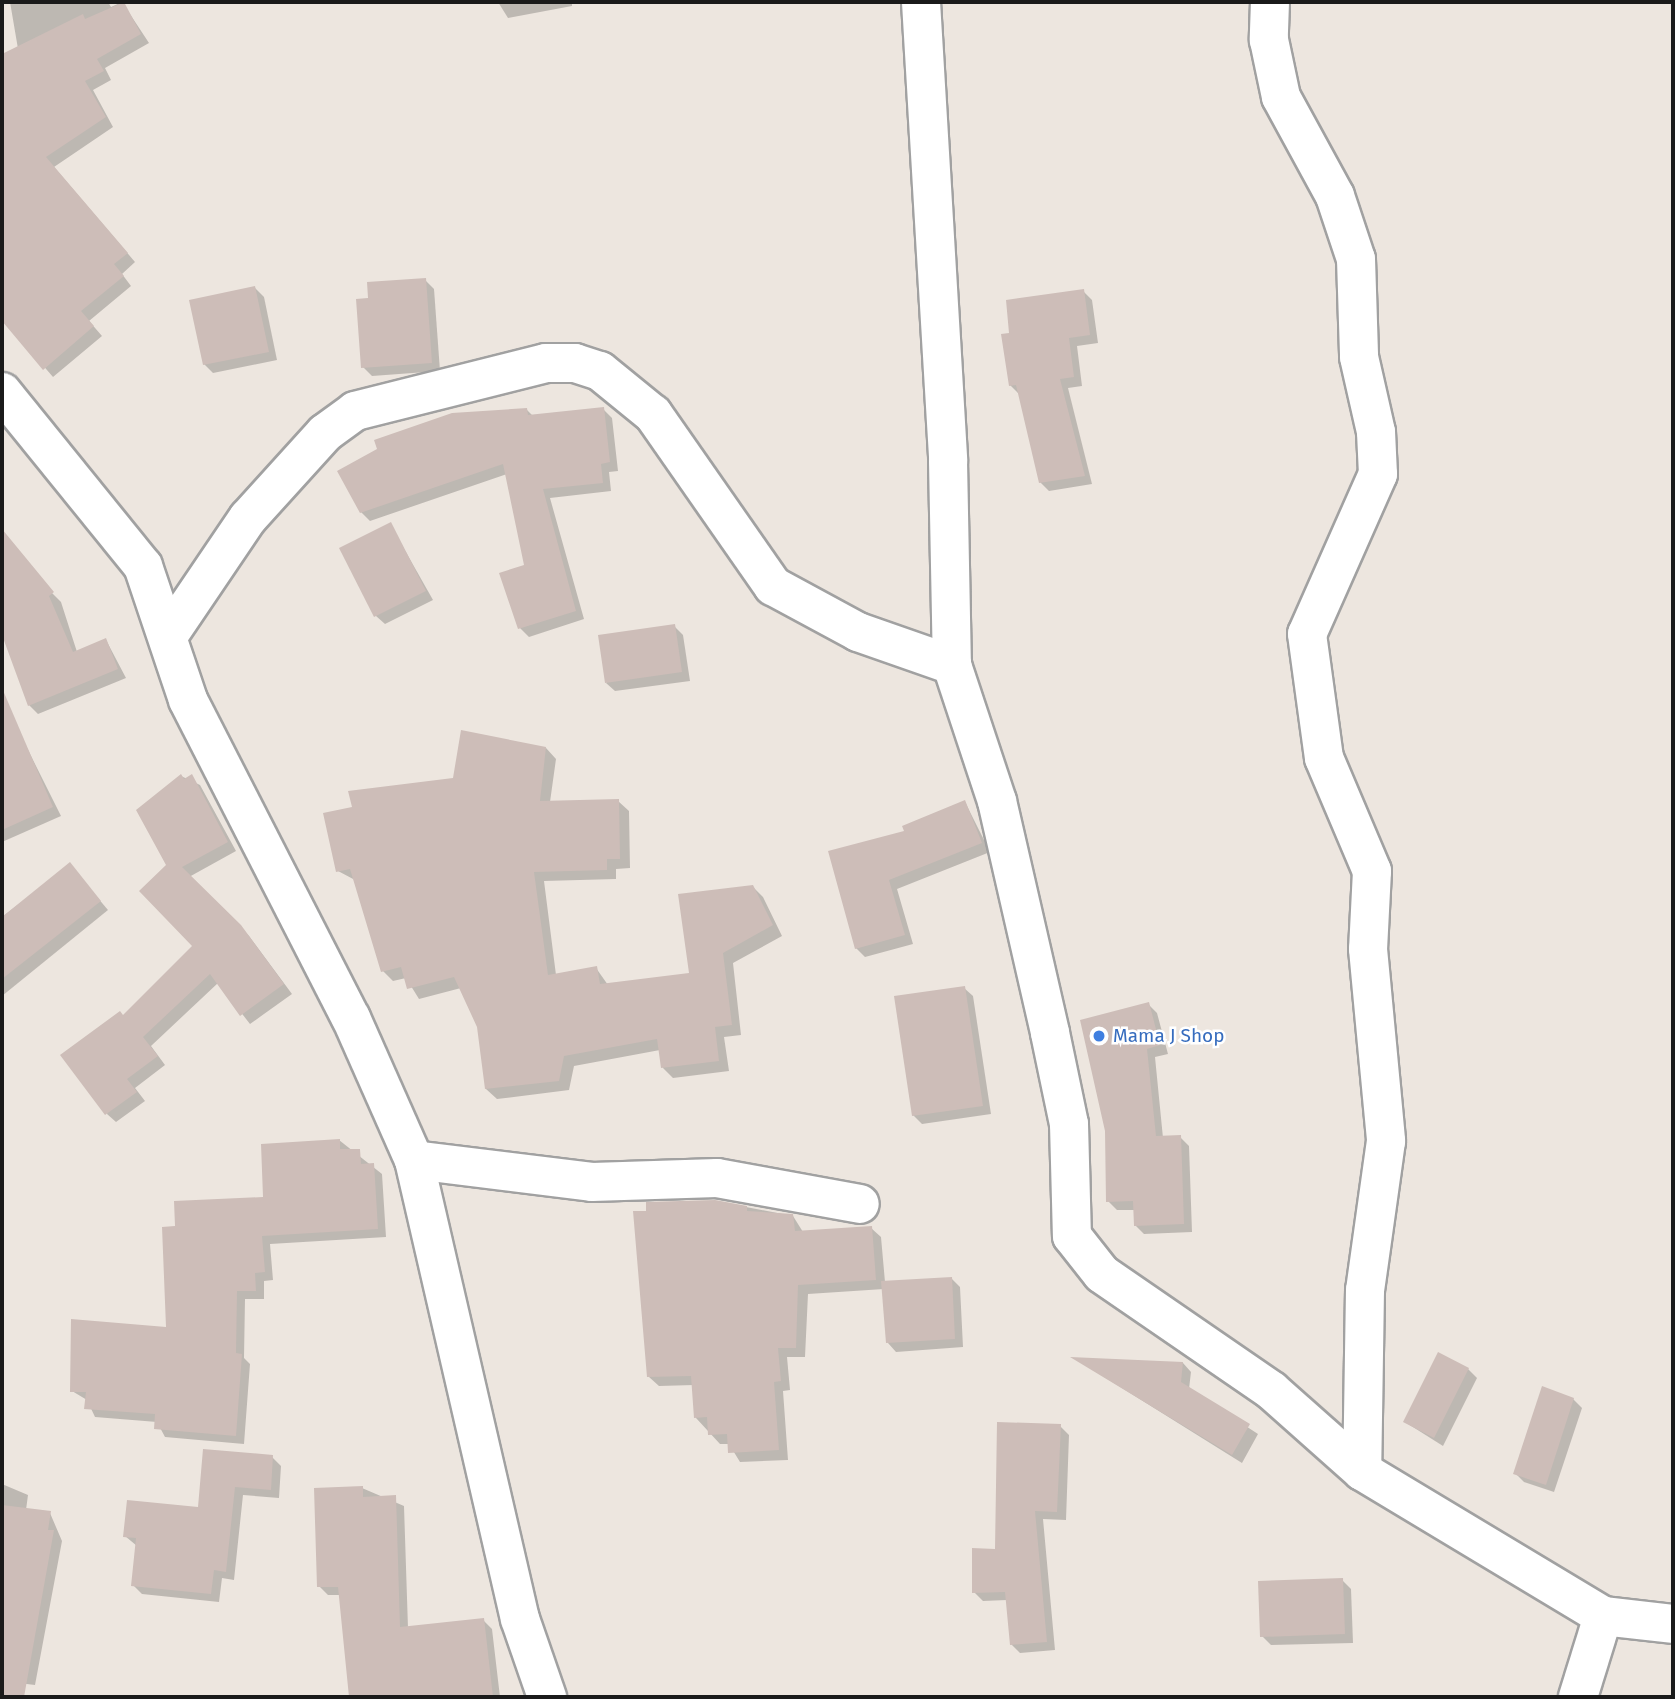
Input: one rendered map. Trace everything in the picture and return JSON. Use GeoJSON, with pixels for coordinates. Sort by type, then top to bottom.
{"type":"FeatureCollection","features":[{"type":"Feature","properties":{"kind":"street"},"geometry":{"type":"LineString","coordinates":[[921,2],[948,461],[952,665],[998,800],[1050,1033],[1069,1124],[1073,1236],[1102,1274],[1272,1391],[1362,1471],[1603,1616],[1673,1624]]}},
{"type":"Feature","properties":{"kind":"street"},"geometry":{"type":"LineString","coordinates":[[1270,2],[1269,40],[1281,97],[1335,196],[1356,259],[1359,357],[1376,432],[1378,474],[1307,634],[1325,758],[1372,871],[1368,949],[1386,1141],[1365,1290],[1362,1471]]}},
{"type":"Feature","properties":{"kind":"street"},"geometry":{"type":"LineString","coordinates":[[170,633],[248,518],[325,433],[355,411],[546,363],[575,363],[600,371],[653,414],[773,586],[858,632],[952,665]]}},
{"type":"Feature","properties":{"kind":"street"},"geometry":{"type":"LineString","coordinates":[[2,392],[143,566],[170,633],[188,699],[351,1018],[414,1160],[520,1619],[547,1697]]}},
{"type":"Feature","properties":{"kind":"street"},"geometry":{"type":"LineString","coordinates":[[414,1160],[592,1182],[717,1178],[860,1204]]}},
{"type":"Feature","properties":{"kind":"street"},"geometry":{"type":"LineString","coordinates":[[1578,1697],[1603,1616]]}},
{"type":"Feature","properties":{"kind":"building"},"geometry":{"type":"Polygon","coordinates":[[[124,2],[141,34],[97,59],[104,71],[85,81],[106,117],[46,157],[128,253],[114,264],[124,276],[81,311],[94,326],[43,370],[2,321],[2,54],[83,14],[85,19],[124,2]]]}},
{"type":"Feature","properties":{"kind":"building"},"geometry":{"type":"Polygon","coordinates":[[[426,278],[432,363],[361,368],[356,299],[368,298],[367,282],[426,278]]]}},
{"type":"Feature","properties":{"kind":"building"},"geometry":{"type":"Polygon","coordinates":[[[255,286],[269,352],[203,365],[189,300],[255,286]]]}},
{"type":"Feature","properties":{"kind":"building"},"geometry":{"type":"Polygon","coordinates":[[[1084,289],[1090,335],[1069,338],[1074,377],[1060,379],[1085,476],[1039,483],[1016,385],[1009,386],[1001,334],[1009,333],[1006,300],[1084,289]]]}},
{"type":"Feature","properties":{"kind":"building"},"geometry":{"type":"Polygon","coordinates":[[[604,407],[610,462],[601,464],[603,483],[543,489],[576,611],[518,629],[499,573],[524,565],[503,464],[360,513],[337,471],[377,449],[374,440],[452,413],[527,408],[528,415],[604,407]]]}},
{"type":"Feature","properties":{"kind":"building"},"geometry":{"type":"Polygon","coordinates":[[[391,522],[426,591],[374,617],[339,548],[391,522]]]}},
{"type":"Feature","properties":{"kind":"building"},"geometry":{"type":"Polygon","coordinates":[[[2,529],[54,592],[49,596],[73,652],[106,638],[118,669],[28,706],[2,635],[2,529]]]}},
{"type":"Feature","properties":{"kind":"building"},"geometry":{"type":"Polygon","coordinates":[[[675,624],[682,672],[605,683],[598,635],[675,624]]]}},
{"type":"Feature","properties":{"kind":"building"},"geometry":{"type":"Polygon","coordinates":[[[2,688],[53,807],[2,830],[2,688]]]}},
{"type":"Feature","properties":{"kind":"building"},"geometry":{"type":"Polygon","coordinates":[[[461,730],[546,747],[540,801],[619,799],[620,859],[607,859],[607,870],[534,872],[548,975],[597,966],[600,984],[689,973],[678,894],[753,885],[773,925],[723,953],[732,1025],[715,1027],[719,1061],[661,1068],[657,1039],[564,1056],[559,1081],[485,1089],[477,1027],[454,977],[407,989],[401,967],[381,972],[350,869],[336,872],[323,813],[352,807],[348,791],[453,778],[461,730]]]}},
{"type":"Feature","properties":{"kind":"building"},"geometry":{"type":"Polygon","coordinates":[[[181,774],[184,779],[192,774],[228,842],[182,867],[241,925],[284,984],[240,1016],[210,974],[143,1037],[158,1056],[127,1079],[137,1092],[105,1115],[60,1055],[120,1011],[123,1015],[192,946],[139,891],[166,865],[136,810],[181,774]]]}},
{"type":"Feature","properties":{"kind":"building"},"geometry":{"type":"Polygon","coordinates":[[[965,800],[982,843],[889,880],[905,935],[855,949],[828,851],[904,831],[902,826],[965,800]]]}},
{"type":"Feature","properties":{"kind":"building"},"geometry":{"type":"Polygon","coordinates":[[[70,862],[101,901],[2,979],[2,917],[70,862]]]}},
{"type":"Feature","properties":{"kind":"building"},"geometry":{"type":"Polygon","coordinates":[[[965,986],[983,1106],[912,1116],[894,996],[965,986]]]}},
{"type":"Feature","properties":{"kind":"building"},"geometry":{"type":"Polygon","coordinates":[[[1149,1002],[1160,1045],[1147,1049],[1156,1136],[1181,1135],[1184,1224],[1134,1226],[1133,1201],[1106,1202],[1105,1131],[1080,1020],[1149,1002]]]}},
{"type":"Feature","properties":{"kind":"building"},"geometry":{"type":"Polygon","coordinates":[[[340,1139],[340,1149],[360,1149],[361,1164],[374,1163],[378,1229],[262,1236],[265,1272],[255,1273],[256,1291],[237,1291],[236,1353],[242,1354],[236,1436],[154,1429],[155,1414],[84,1409],[86,1392],[70,1392],[71,1319],[166,1327],[162,1227],[175,1226],[174,1201],[263,1197],[261,1144],[340,1139]]]}},
{"type":"Feature","properties":{"kind":"building"},"geometry":{"type":"Polygon","coordinates":[[[715,1200],[747,1206],[747,1211],[793,1214],[795,1231],[872,1226],[876,1280],[798,1285],[796,1348],[778,1348],[781,1381],[774,1382],[779,1450],[728,1453],[727,1434],[708,1435],[707,1417],[694,1418],[691,1376],[647,1377],[633,1211],[646,1211],[646,1202],[715,1200]]]}},
{"type":"Feature","properties":{"kind":"building"},"geometry":{"type":"Polygon","coordinates":[[[952,1277],[955,1339],[886,1343],[881,1281],[952,1277]]]}},
{"type":"Feature","properties":{"kind":"building"},"geometry":{"type":"Polygon","coordinates":[[[1438,1352],[1469,1368],[1434,1438],[1403,1422],[1438,1352]]]}},
{"type":"Feature","properties":{"kind":"building"},"geometry":{"type":"Polygon","coordinates":[[[1070,1357],[1183,1362],[1181,1382],[1250,1424],[1232,1455],[1070,1357]]]}},
{"type":"Feature","properties":{"kind":"building"},"geometry":{"type":"Polygon","coordinates":[[[1542,1386],[1574,1398],[1546,1485],[1513,1474],[1542,1386]]]}},
{"type":"Feature","properties":{"kind":"building"},"geometry":{"type":"Polygon","coordinates":[[[997,1422],[1061,1424],[1057,1512],[1035,1511],[1047,1642],[1010,1645],[1005,1592],[972,1593],[972,1548],[995,1549],[997,1422]]]}},
{"type":"Feature","properties":{"kind":"building"},"geometry":{"type":"Polygon","coordinates":[[[203,1449],[273,1455],[271,1490],[235,1487],[226,1572],[214,1570],[211,1594],[131,1586],[136,1538],[123,1537],[127,1500],[198,1507],[203,1449]]]}},
{"type":"Feature","properties":{"kind":"building"},"geometry":{"type":"Polygon","coordinates":[[[363,1486],[363,1497],[396,1495],[400,1627],[484,1618],[493,1697],[349,1697],[338,1587],[317,1587],[314,1488],[363,1486]]]}},
{"type":"Feature","properties":{"kind":"building"},"geometry":{"type":"Polygon","coordinates":[[[2,1505],[51,1511],[48,1530],[54,1530],[24,1697],[2,1697],[2,1505]]]}},
{"type":"Feature","properties":{"kind":"building"},"geometry":{"type":"Polygon","coordinates":[[[1343,1578],[1345,1634],[1260,1637],[1258,1581],[1343,1578]]]}},
{"type":"Feature","properties":{"kind":"place","name":"Mama J Shop"},"geometry":{"type":"Point","coordinates":[1099,1036]}}]}
